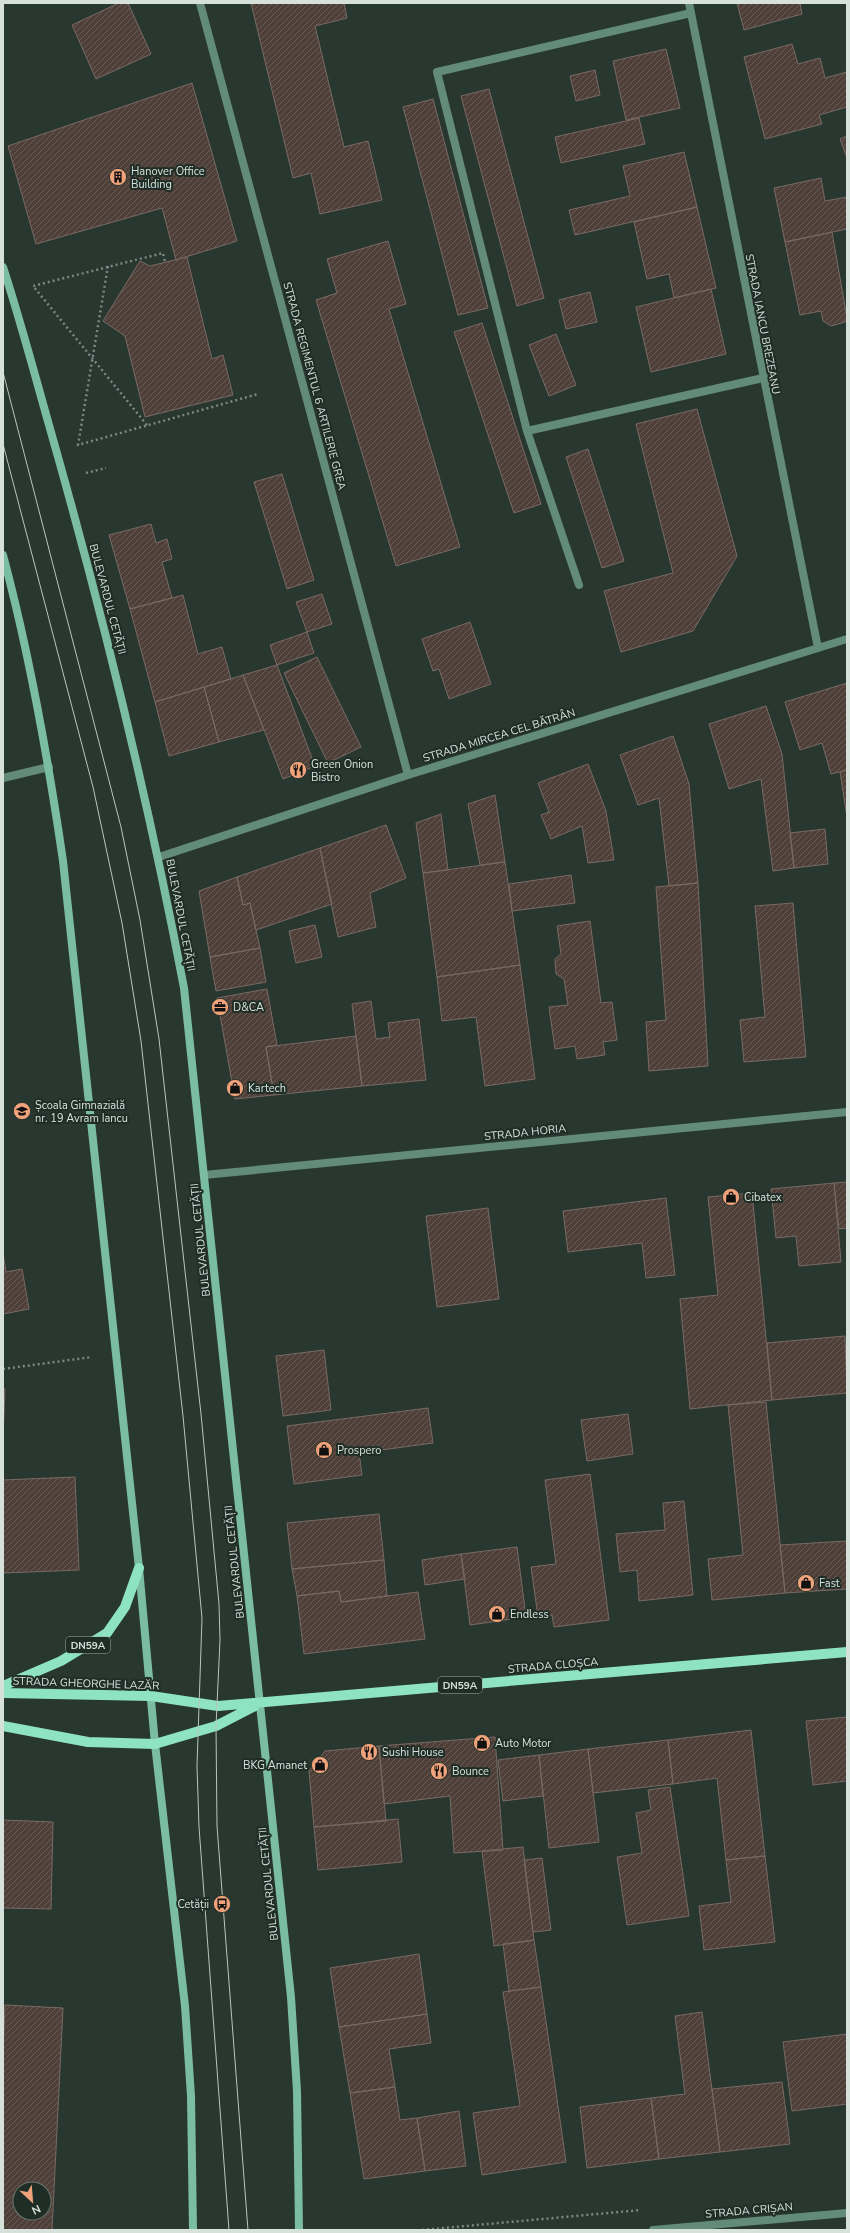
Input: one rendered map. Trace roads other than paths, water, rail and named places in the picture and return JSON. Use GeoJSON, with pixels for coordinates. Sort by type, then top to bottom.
{"type":"FeatureCollection","features":[{"type":"Feature","properties":{"kind":"main road","name":"BULEVARDUL CETĂȚII"},"geometry":{"type":"LineString","coordinates":[[3,267],[64,479],[114,661],[159,857],[184,988],[261,1704],[291,2005],[297,2091],[299,2230]]}},
{"type":"Feature","properties":{"kind":"main road"},"geometry":{"type":"LineString","coordinates":[[3,555],[34,683],[49,767],[63,861],[139,1568],[155,1744],[185,2006],[191,2096],[193,2230]]}},
{"type":"Feature","properties":{"kind":"main road","name":"DN59A"},"geometry":{"type":"LineString","coordinates":[[3,1686],[61,1661],[107,1633],[125,1607],[139,1568]]}},
{"type":"Feature","properties":{"kind":"main road","name":"STRADA CLOȘCA"},"geometry":{"type":"LineString","coordinates":[[261,1704],[847,1652]]}},
{"type":"Feature","properties":{"kind":"main road","name":"STRADA GHEORGHE LAZĂR"},"geometry":{"type":"LineString","coordinates":[[3,1693],[151,1696],[218,1706],[261,1704]]}},
{"type":"Feature","properties":{"kind":"main road","name":"DN59A"},"geometry":{"type":"LineString","coordinates":[[3,1726],[88,1742],[155,1744],[216,1726],[261,1704]]}},
{"type":"Feature","properties":{"kind":"street","name":"STRADA REGIMENTUL 6 ARTILERIE GREA"},"geometry":{"type":"LineString","coordinates":[[200,3],[408,775]]}},
{"type":"Feature","properties":{"kind":"street","name":"STRADA IANCU BREZEANU"},"geometry":{"type":"LineString","coordinates":[[689,3],[818,648]]}},
{"type":"Feature","properties":{"kind":"street"},"geometry":{"type":"LineString","coordinates":[[579,585],[527,431],[437,72],[691,13]]}},
{"type":"Feature","properties":{"kind":"street"},"geometry":{"type":"LineString","coordinates":[[527,431],[763,378]]}},
{"type":"Feature","properties":{"kind":"street","name":"STRADA MIRCEA CEL BĂTRÂN"},"geometry":{"type":"LineString","coordinates":[[159,857],[408,775],[847,639]]}},
{"type":"Feature","properties":{"kind":"street"},"geometry":{"type":"LineString","coordinates":[[3,778],[49,767]]}},
{"type":"Feature","properties":{"kind":"street","name":"STRADA HORIA"},"geometry":{"type":"LineString","coordinates":[[204,1175],[847,1112]]}},
{"type":"Feature","properties":{"kind":"street","name":"STRADA CRIȘAN"},"geometry":{"type":"LineString","coordinates":[[653,2230],[847,2213]]}},
{"type":"Feature","properties":{"kind":"tram line"},"geometry":{"type":"LineString","coordinates":[[3,372],[121,827],[140,920],[159,1039],[201,1414],[219,1604],[220,1640],[216,1726],[217,1826],[248,2230]]}},
{"type":"Feature","properties":{"kind":"tram line"},"geometry":{"type":"LineString","coordinates":[[3,444],[93,787],[122,923],[141,1041],[183,1416],[202,1618],[197,1766],[199,1827],[229,2230]]}},
{"type":"Feature","properties":{"kind":"place","name":"Hanover Office Building"},"geometry":{"type":"Point","coordinates":[118,177]}},
{"type":"Feature","properties":{"kind":"place","name":"Green Onion Bistro"},"geometry":{"type":"Point","coordinates":[298,770]}},
{"type":"Feature","properties":{"kind":"place","name":"D&CA"},"geometry":{"type":"Point","coordinates":[220,1007]}},
{"type":"Feature","properties":{"kind":"place","name":"Kartech"},"geometry":{"type":"Point","coordinates":[235,1088]}},
{"type":"Feature","properties":{"kind":"place","name":"Școala Gimnazială nr. 19 Avram Iancu"},"geometry":{"type":"Point","coordinates":[22,1111]}},
{"type":"Feature","properties":{"kind":"place","name":"Cibatex"},"geometry":{"type":"Point","coordinates":[731,1197]}},
{"type":"Feature","properties":{"kind":"place","name":"Prospero"},"geometry":{"type":"Point","coordinates":[324,1450]}},
{"type":"Feature","properties":{"kind":"place","name":"Fast"},"geometry":{"type":"Point","coordinates":[806,1583]}},
{"type":"Feature","properties":{"kind":"place","name":"Endless"},"geometry":{"type":"Point","coordinates":[497,1614]}},
{"type":"Feature","properties":{"kind":"place","name":"Auto Motor"},"geometry":{"type":"Point","coordinates":[482,1743]}},
{"type":"Feature","properties":{"kind":"place","name":"Sushi House"},"geometry":{"type":"Point","coordinates":[369,1752]}},
{"type":"Feature","properties":{"kind":"place","name":"BKG Amanet"},"geometry":{"type":"Point","coordinates":[320,1765]}},
{"type":"Feature","properties":{"kind":"place","name":"Bounce"},"geometry":{"type":"Point","coordinates":[439,1771]}},
{"type":"Feature","properties":{"kind":"place","name":"Cetății"},"geometry":{"type":"Point","coordinates":[222,1904]}}]}
